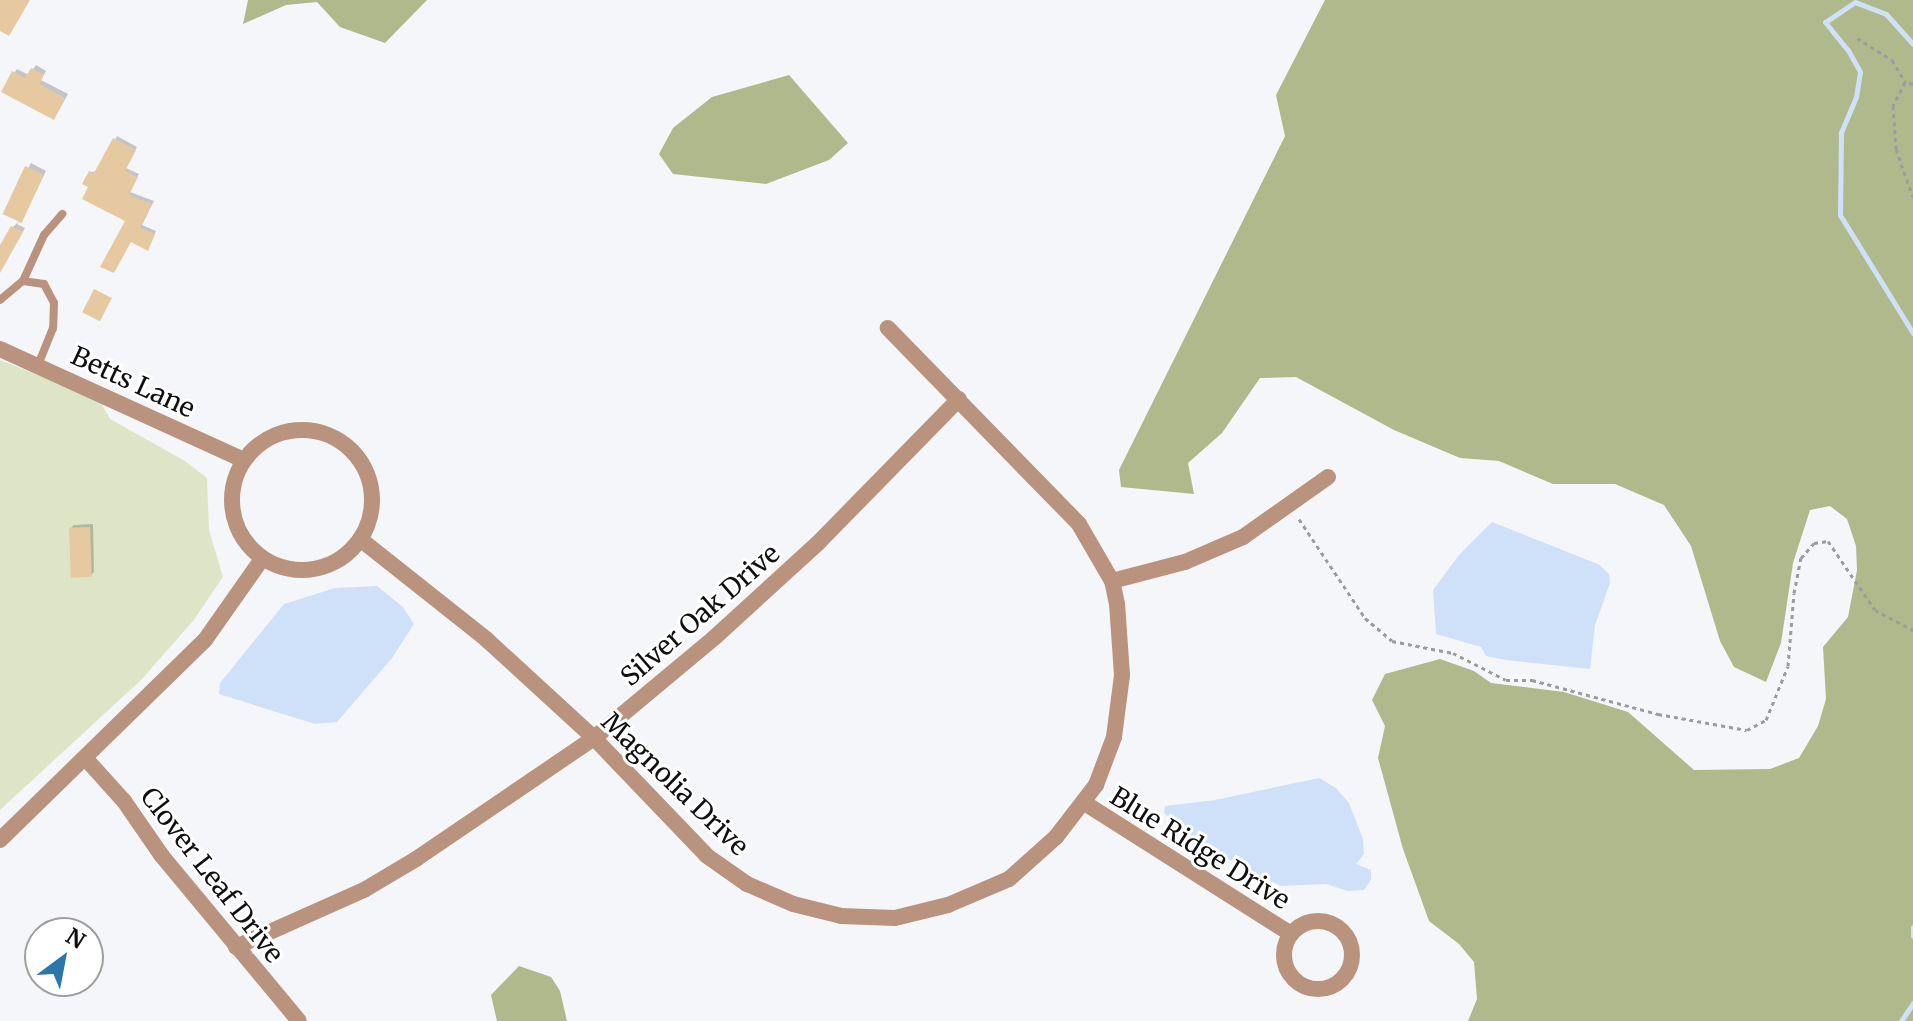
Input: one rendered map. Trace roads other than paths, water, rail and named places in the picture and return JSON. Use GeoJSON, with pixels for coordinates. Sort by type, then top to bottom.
{"type":"FeatureCollection","features":[{"type":"Feature","properties":{"kind":"street","name":"Magnolia Drive"},"geometry":{"type":"LineString","coordinates":[[360,539],[486,639],[594,738],[717,863],[747,884],[793,904],[841,916],[895,918],[948,905],[1009,879],[1056,837],[1096,785],[1114,737],[1122,675],[1112,581],[1079,524],[888,328]]}},
{"type":"Feature","properties":{"kind":"street","name":"Betts Lane"},"geometry":{"type":"LineString","coordinates":[[1,351],[244,460]]}},
{"type":"Feature","properties":{"kind":"street","name":"Silver Oak Drive"},"geometry":{"type":"LineString","coordinates":[[236,947],[377,882],[594,738],[714,638],[819,542],[959,399]]}},
{"type":"Feature","properties":{"kind":"street"},"geometry":{"type":"LineString","coordinates":[[295,430],[317,431],[337,439],[353,452],[365,469],[371,488],[372,509],[360,539],[340,560],[321,568],[301,571],[262,559],[246,544],[236,525],[231,504],[234,482],[244,460],[256,446],[275,435],[295,430]]}},
{"type":"Feature","properties":{"kind":"street"},"geometry":{"type":"LineString","coordinates":[[1112,581],[1185,562],[1243,537],[1328,477]]}},
{"type":"Feature","properties":{"kind":"street"},"geometry":{"type":"LineString","coordinates":[[0,840],[205,640],[262,559]]}},
{"type":"Feature","properties":{"kind":"street","name":"Clover Leaf Drive"},"geometry":{"type":"LineString","coordinates":[[86,759],[124,801],[162,856],[299,1021]]}},
{"type":"Feature","properties":{"kind":"street","name":"Blue Ridge Drive"},"geometry":{"type":"LineString","coordinates":[[1083,802],[1291,934]]}},
{"type":"Feature","properties":{"kind":"street","name":"Blue Ridge Drive"},"geometry":{"type":"LineString","coordinates":[[1313,921],[1334,925],[1343,932],[1352,952],[1346,974],[1338,983],[1317,989],[1295,981],[1284,962],[1284,950],[1291,934],[1313,921]]}},
{"type":"Feature","properties":{"kind":"lane"},"geometry":{"type":"LineString","coordinates":[[0,300],[23,281],[44,235],[62,214]]}},
{"type":"Feature","properties":{"kind":"lane"},"geometry":{"type":"LineString","coordinates":[[23,281],[44,284],[54,303],[53,328],[38,365]]}},
{"type":"Feature","properties":{"kind":"water"},"geometry":{"type":"Polygon","coordinates":[[[1492,522],[1600,565],[1609,574],[1610,583],[1595,625],[1590,669],[1486,656],[1481,647],[1436,634],[1433,590],[1459,555],[1492,522]]]}},
{"type":"Feature","properties":{"kind":"water"},"geometry":{"type":"Polygon","coordinates":[[[377,586],[403,607],[414,624],[392,658],[337,722],[315,724],[219,694],[220,683],[284,604],[335,588],[377,586]]]}},
{"type":"Feature","properties":{"kind":"water"},"geometry":{"type":"Polygon","coordinates":[[[1319,778],[1336,788],[1349,803],[1363,839],[1364,854],[1356,864],[1371,870],[1371,880],[1364,890],[1348,891],[1326,884],[1281,886],[1206,848],[1164,813],[1165,806],[1215,800],[1319,778]]]}},
{"type":"Feature","properties":{"kind":"waterway"},"geometry":{"type":"LineString","coordinates":[[1913,44],[1886,14],[1855,2],[1825,22],[1848,50],[1860,72],[1856,97],[1841,133],[1840,215],[1913,333]]}},
{"type":"Feature","properties":{"kind":"waterway"},"geometry":{"type":"LineString","coordinates":[[1913,927],[1913,936]]}},
{"type":"Feature","properties":{"kind":"waterway"},"geometry":{"type":"LineString","coordinates":[[1901,1021],[1913,1003]]}}]}
